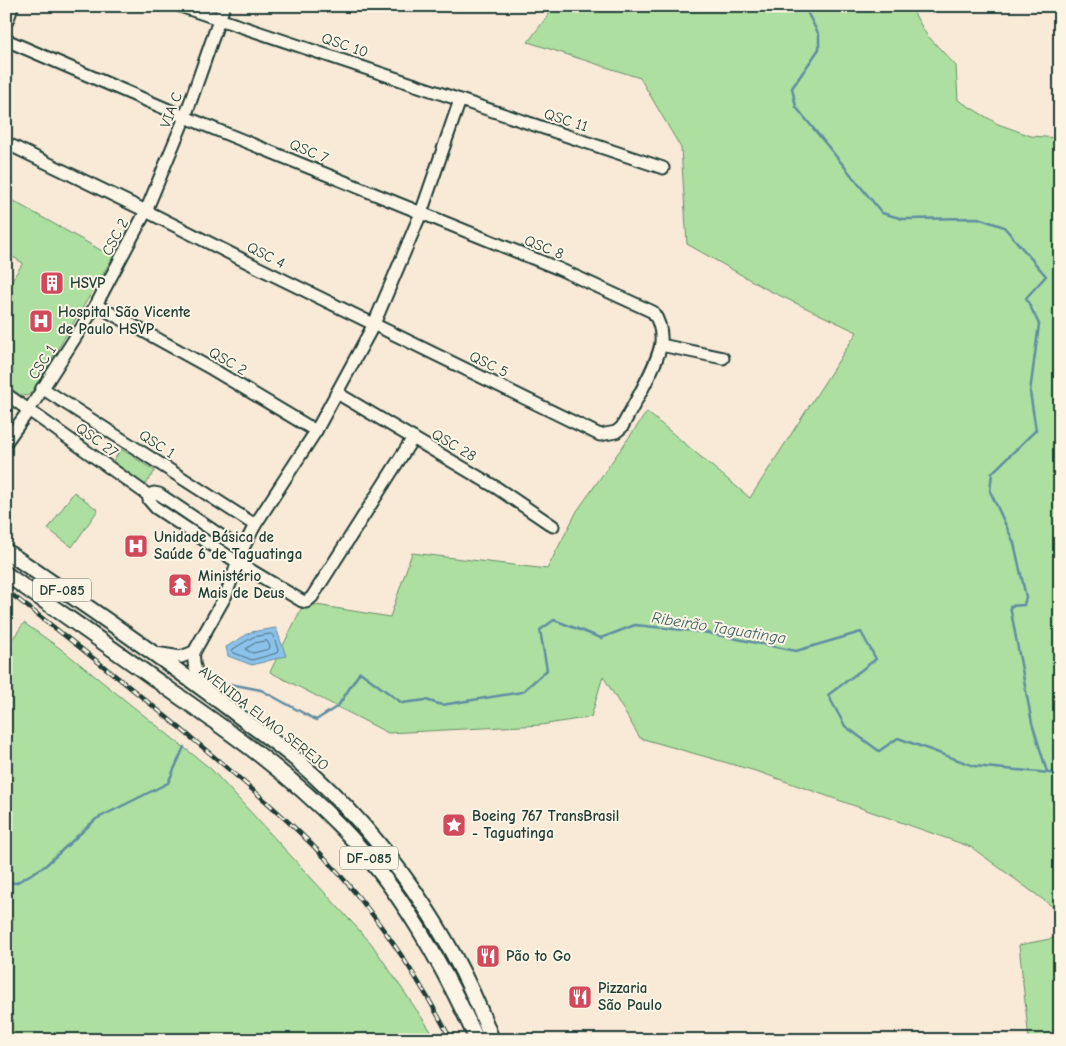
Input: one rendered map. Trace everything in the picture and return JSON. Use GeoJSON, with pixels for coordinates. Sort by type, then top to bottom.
{"type":"FeatureCollection","features":[{"type":"Feature","properties":{"kind":"main road"},"geometry":{"type":"LineString","coordinates":[[6,20],[11,6]]}},
{"type":"Feature","properties":{"kind":"main road","name":"AVENIDA ELMO SEREJO"},"geometry":{"type":"LineString","coordinates":[[6,551],[208,692],[300,762],[340,801],[381,845],[406,879],[454,956],[492,1040]]}},
{"type":"Feature","properties":{"kind":"main road","name":"AVENIDA ELMO SEREJO"},"geometry":{"type":"LineString","coordinates":[[6,574],[211,718],[266,759],[313,798],[366,855],[402,904],[443,971],[476,1040]]}},
{"type":"Feature","properties":{"kind":"street","name":"QSC 10"},"geometry":{"type":"LineString","coordinates":[[180,6],[460,100]]}},
{"type":"Feature","properties":{"kind":"street","name":"VIA C"},"geometry":{"type":"LineString","coordinates":[[146,210],[185,117],[224,6]]}},
{"type":"Feature","properties":{"kind":"street","name":"QSC 7"},"geometry":{"type":"LineString","coordinates":[[6,40],[185,117],[421,213]]}},
{"type":"Feature","properties":{"kind":"street","name":"QSC 11"},"geometry":{"type":"LineString","coordinates":[[460,100],[663,168]]}},
{"type":"Feature","properties":{"kind":"street"},"geometry":{"type":"LineString","coordinates":[[208,692],[194,668],[194,652],[226,595],[233,580],[237,562],[255,525],[316,431],[374,324],[421,213],[460,100]]}},
{"type":"Feature","properties":{"kind":"street","name":"QSC 4"},"geometry":{"type":"LineString","coordinates":[[6,143],[146,210],[374,324]]}},
{"type":"Feature","properties":{"kind":"street","name":"CSC 2"},"geometry":{"type":"LineString","coordinates":[[96,305],[146,210]]}},
{"type":"Feature","properties":{"kind":"street","name":"QSC 8"},"geometry":{"type":"LineString","coordinates":[[421,213],[557,268],[653,312],[661,328],[661,345]]}},
{"type":"Feature","properties":{"kind":"street","name":"CSC 1"},"geometry":{"type":"LineString","coordinates":[[6,442],[29,410],[96,305]]}},
{"type":"Feature","properties":{"kind":"street","name":"QSC 2"},"geometry":{"type":"LineString","coordinates":[[96,305],[212,369],[316,431]]}},
{"type":"Feature","properties":{"kind":"street","name":"QSC 5"},"geometry":{"type":"LineString","coordinates":[[374,324],[600,435],[608,435],[622,427],[661,345]]}},
{"type":"Feature","properties":{"kind":"street"},"geometry":{"type":"LineString","coordinates":[[661,345],[723,358]]}},
{"type":"Feature","properties":{"kind":"street","name":"QSC 1"},"geometry":{"type":"LineString","coordinates":[[42,388],[255,525]]}},
{"type":"Feature","properties":{"kind":"street","name":"QSC 28"},"geometry":{"type":"LineString","coordinates":[[337,393],[497,488],[553,526]]}},
{"type":"Feature","properties":{"kind":"street","name":"QSC 27"},"geometry":{"type":"LineString","coordinates":[[6,394],[148,495],[149,500],[156,508],[237,562],[302,602],[309,601],[312,597],[413,438]]}},
{"type":"Feature","properties":{"kind":"street","name":"QSC 27"},"geometry":{"type":"LineString","coordinates":[[148,495],[154,492],[165,498],[242,550]]}},
{"type":"Feature","properties":{"kind":"street"},"geometry":{"type":"LineString","coordinates":[[154,653],[181,657],[194,652]]}},
{"type":"Feature","properties":{"kind":"green space"},"geometry":{"type":"Polygon","coordinates":[[[555,6],[910,6],[926,34],[956,66],[958,100],[998,124],[1031,136],[1058,138],[1060,135],[1060,912],[971,847],[759,772],[640,738],[603,676],[591,717],[541,725],[388,733],[270,672],[304,603],[390,617],[412,553],[547,569],[577,511],[647,412],[750,498],[857,332],[768,290],[687,244],[681,148],[640,78],[528,42],[555,6]]]}},
{"type":"Feature","properties":{"kind":"green space","name":"Hospital São Vicente de Paulo HSVP"},"geometry":{"type":"Polygon","coordinates":[[[6,197],[113,257],[32,392],[27,396],[20,395],[6,385],[6,289],[23,263],[6,253],[6,197]]]}},
{"type":"Feature","properties":{"kind":"green space"},"geometry":{"type":"Polygon","coordinates":[[[121,449],[155,471],[145,485],[112,463],[121,449]]]}},
{"type":"Feature","properties":{"kind":"green space"},"geometry":{"type":"Polygon","coordinates":[[[74,492],[98,510],[72,547],[48,529],[74,492]]]}},
{"type":"Feature","properties":{"kind":"green space"},"geometry":{"type":"Polygon","coordinates":[[[24,623],[61,649],[211,769],[371,943],[437,1040],[6,1040],[6,648],[24,623]]]}},
{"type":"Feature","properties":{"kind":"green space"},"geometry":{"type":"Polygon","coordinates":[[[1060,937],[1060,1040],[1029,1040],[1019,945],[1060,937]]]}},
{"type":"Feature","properties":{"kind":"water"},"geometry":{"type":"Polygon","coordinates":[[[276,628],[286,656],[252,665],[228,656],[226,647],[251,632],[276,628]]]}},
{"type":"Feature","properties":{"kind":"waterway"},"geometry":{"type":"LineString","coordinates":[[804,6],[819,35],[819,49],[792,88],[796,107],[882,213],[903,219],[978,218],[1004,227],[1046,276],[1026,298],[1039,324],[1030,392],[1036,430],[992,473],[990,491],[1014,543],[1026,597],[1024,605],[1010,606],[1032,723],[1047,772]]}},
{"type":"Feature","properties":{"kind":"waterway","name":"Ribeirão Taguatinga"},"geometry":{"type":"LineString","coordinates":[[230,684],[261,690],[316,720],[338,706],[360,672],[402,703],[426,700],[442,705],[522,692],[547,670],[540,630],[554,620],[601,638],[635,625],[703,632],[796,651],[861,632],[876,659],[828,695],[845,726],[879,751],[898,738],[974,766],[1060,774]]}},
{"type":"Feature","properties":{"kind":"waterway"},"geometry":{"type":"LineString","coordinates":[[6,882],[16,883],[45,866],[96,819],[168,783],[184,747]]}},
{"type":"Feature","properties":{"kind":"railway"},"geometry":{"type":"LineString","coordinates":[[6,590],[175,724],[288,822],[324,857],[361,900],[394,944],[424,991],[451,1040]]}},
{"type":"Feature","properties":{"kind":"place","name":"HSVP"},"geometry":{"type":"Point","coordinates":[52,283]}},
{"type":"Feature","properties":{"kind":"place","name":"Hospital São Vicente de Paulo HSVP"},"geometry":{"type":"Point","coordinates":[41,321]}},
{"type":"Feature","properties":{"kind":"place","name":"Unidade Básica de Saúde 6 de Taguatinga"},"geometry":{"type":"Point","coordinates":[136,546]}},
{"type":"Feature","properties":{"kind":"place","name":"Ministério Mais de Deus"},"geometry":{"type":"Point","coordinates":[180,585]}},
{"type":"Feature","properties":{"kind":"place","name":"Boeing 767 TransBrasil - Taguatinga"},"geometry":{"type":"Point","coordinates":[454,825]}},
{"type":"Feature","properties":{"kind":"place","name":"Pão to Go"},"geometry":{"type":"Point","coordinates":[488,956]}},
{"type":"Feature","properties":{"kind":"place","name":"Pizzaria São Paulo"},"geometry":{"type":"Point","coordinates":[580,997]}}]}
